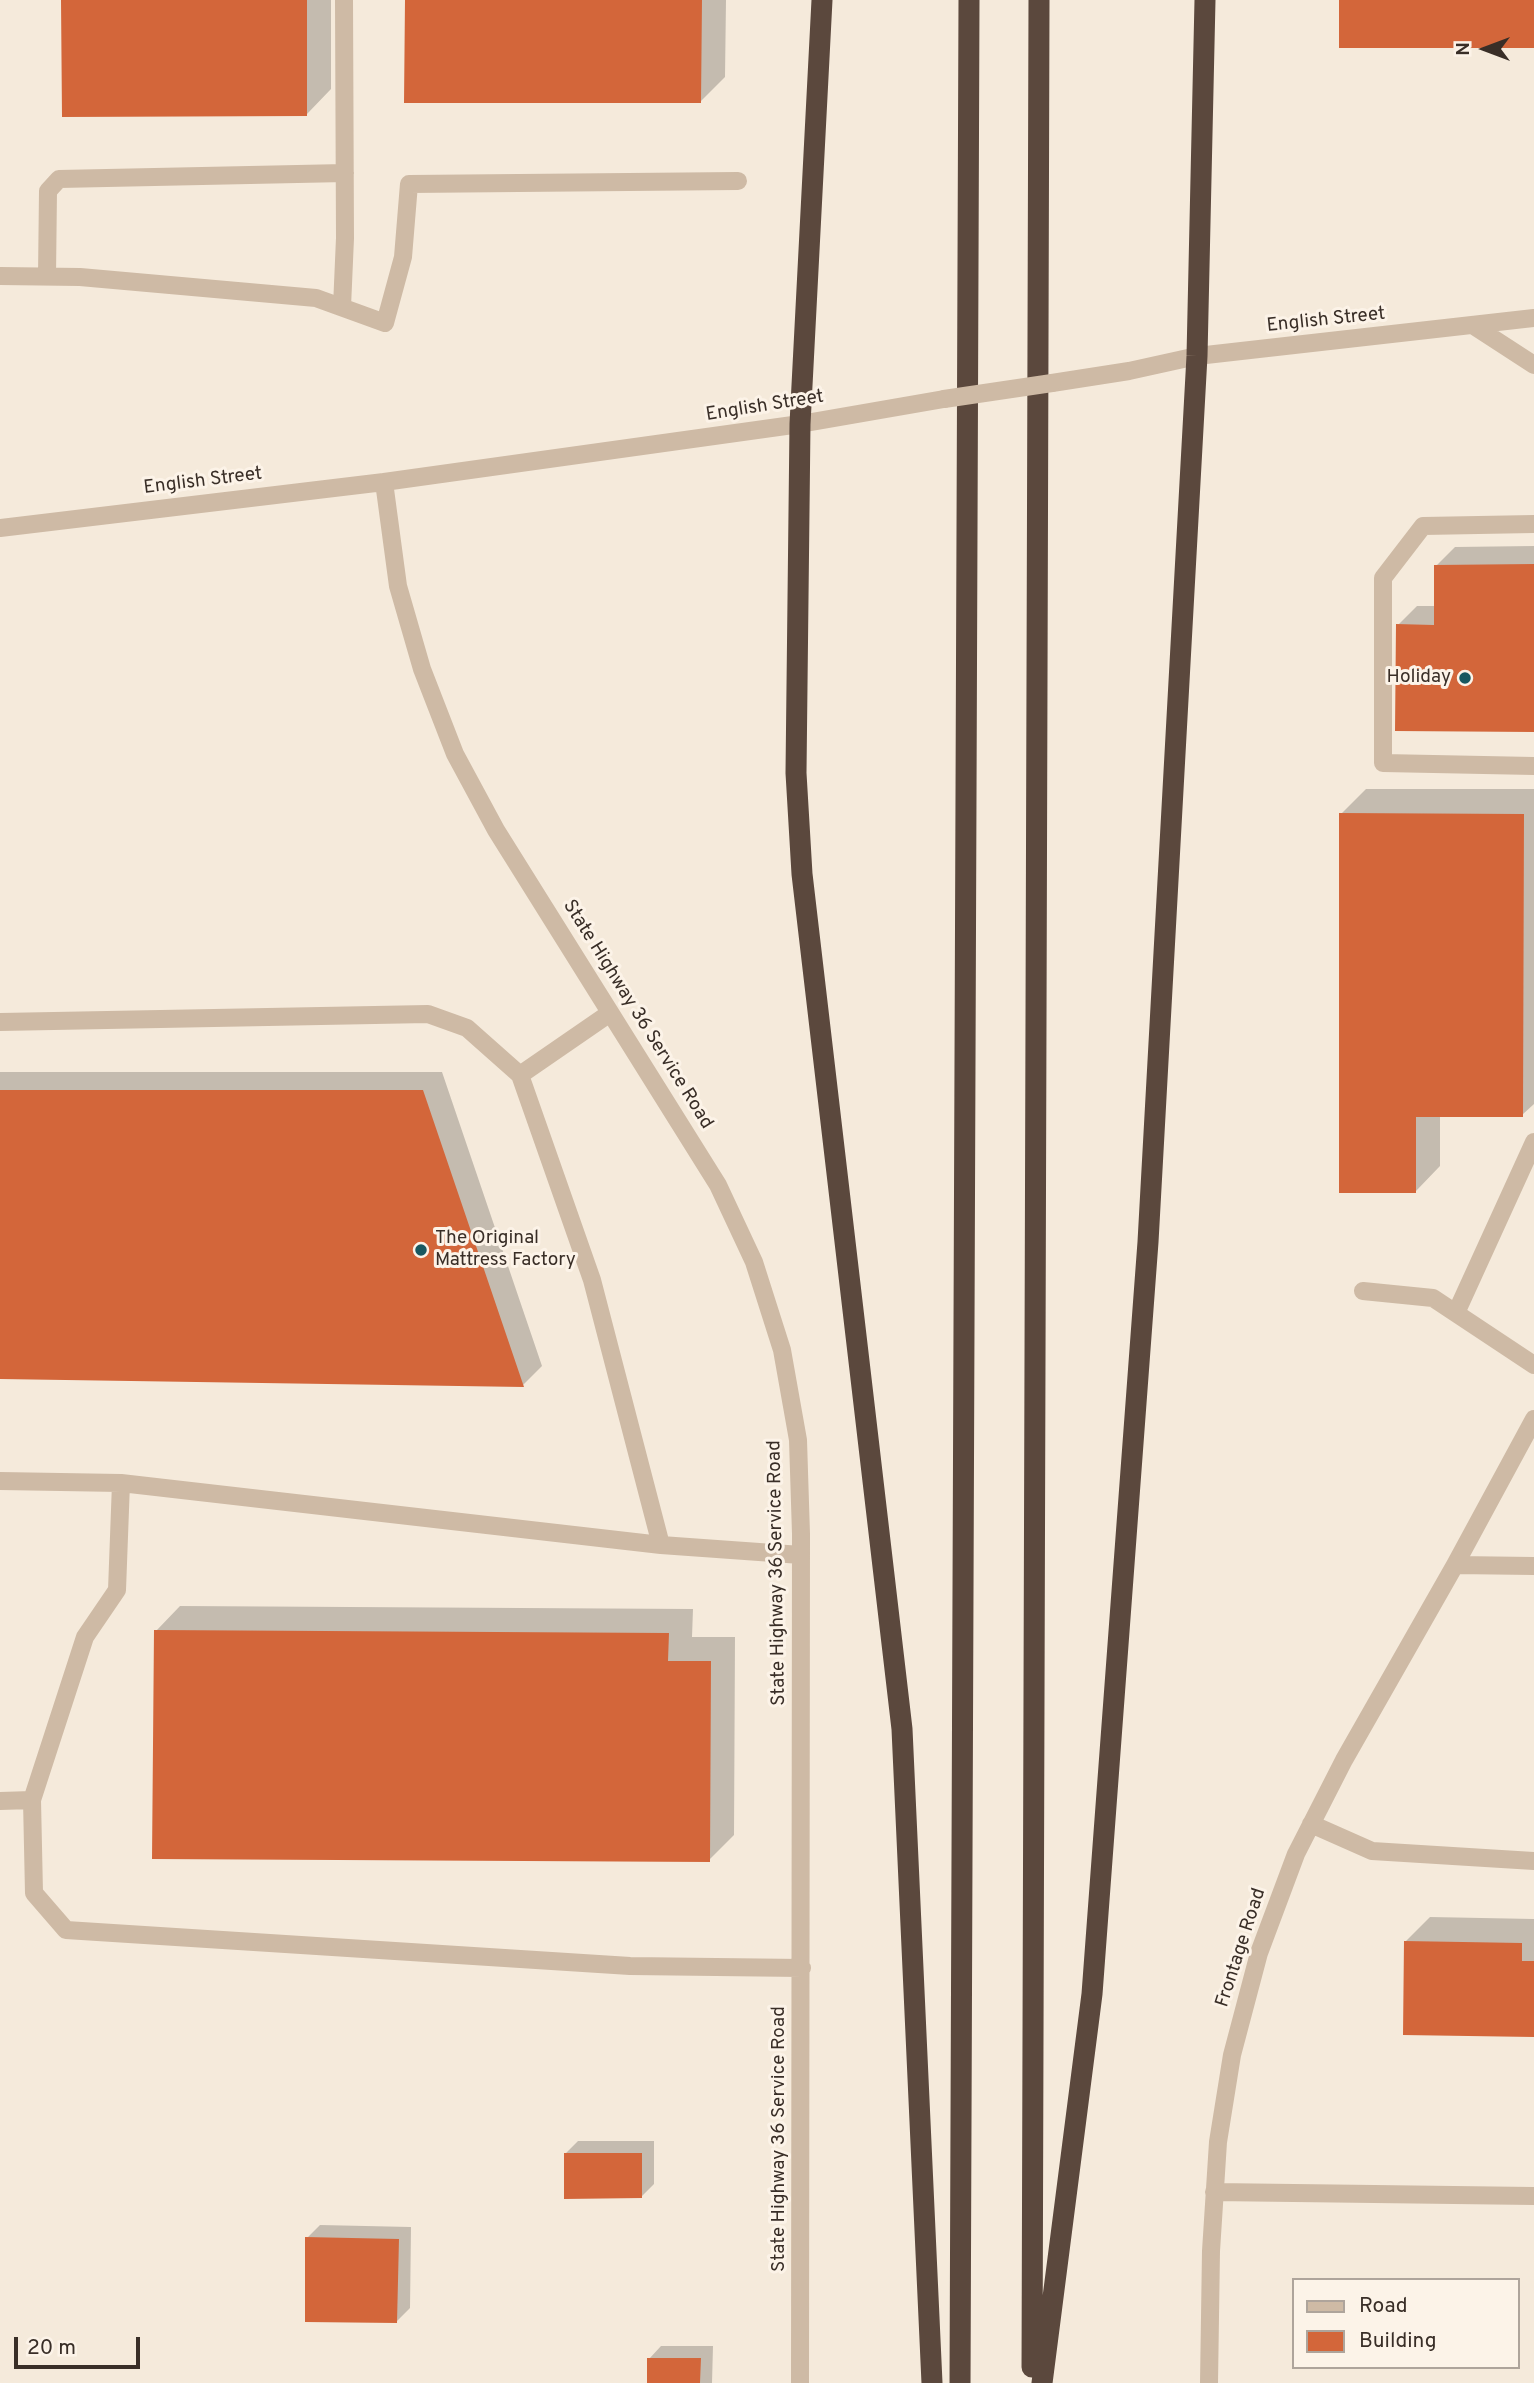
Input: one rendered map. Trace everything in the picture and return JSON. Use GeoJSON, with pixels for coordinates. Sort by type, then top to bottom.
{"type":"FeatureCollection","features":[{"type":"Feature","properties":{"kind":"highway"},"geometry":{"type":"LineString","coordinates":[[822,0],[800,424],[796,773],[802,862],[902,1729],[932,2383]]}},
{"type":"Feature","properties":{"kind":"highway"},"geometry":{"type":"LineString","coordinates":[[960,2383],[969,0]]}},
{"type":"Feature","properties":{"kind":"highway"},"geometry":{"type":"LineString","coordinates":[[1032,2383],[1039,0]]}},
{"type":"Feature","properties":{"kind":"highway"},"geometry":{"type":"LineString","coordinates":[[1042,2383],[1092,1994],[1148,1242],[1197,356],[1205,0]]}},
{"type":"Feature","properties":{"kind":"street"},"geometry":{"type":"LineString","coordinates":[[342,307],[345,173],[344,0]]}},
{"type":"Feature","properties":{"kind":"street"},"geometry":{"type":"LineString","coordinates":[[47,276],[48,191],[59,179],[345,173]]}},
{"type":"Feature","properties":{"kind":"street"},"geometry":{"type":"LineString","coordinates":[[0,276],[80,277],[316,298],[385,323],[403,257],[409,184],[738,181]]}},
{"type":"Feature","properties":{"kind":"street","name":"English Street"},"geometry":{"type":"LineString","coordinates":[[0,528],[384,482],[800,424],[1129,371],[1197,356],[1534,318]]}},
{"type":"Feature","properties":{"kind":"street"},"geometry":{"type":"LineString","coordinates":[[1474,326],[1534,365]]}},
{"type":"Feature","properties":{"kind":"street","name":"State Highway 36 Service Road"},"geometry":{"type":"LineString","coordinates":[[384,482],[398,586],[422,669],[456,754],[496,830],[718,1185],[754,1262],[782,1350],[798,1440],[801,1555],[800,2383]]}},
{"type":"Feature","properties":{"kind":"street"},"geometry":{"type":"LineString","coordinates":[[1534,524],[1423,526],[1383,578],[1383,763],[1534,766]]}},
{"type":"Feature","properties":{"kind":"street"},"geometry":{"type":"LineString","coordinates":[[520,1075],[610,1013]]}},
{"type":"Feature","properties":{"kind":"street"},"geometry":{"type":"LineString","coordinates":[[0,1022],[428,1014],[467,1028],[520,1075],[592,1280],[662,1545]]}},
{"type":"Feature","properties":{"kind":"street"},"geometry":{"type":"LineString","coordinates":[[1456,1313],[1534,1142]]}},
{"type":"Feature","properties":{"kind":"street"},"geometry":{"type":"LineString","coordinates":[[1363,1290],[1433,1298],[1534,1365]]}},
{"type":"Feature","properties":{"kind":"street","name":"Frontage Road"},"geometry":{"type":"LineString","coordinates":[[1209,2383],[1214,2192],[1218,2142],[1232,2055],[1259,1953],[1296,1854],[1311,1824],[1534,1419]]}},
{"type":"Feature","properties":{"kind":"street"},"geometry":{"type":"LineString","coordinates":[[0,1481],[121,1483],[662,1545],[801,1555]]}},
{"type":"Feature","properties":{"kind":"street"},"geometry":{"type":"LineString","coordinates":[[121,1483],[117,1590],[85,1637],[32,1800],[34,1893],[66,1930],[630,1966],[802,1968]]}},
{"type":"Feature","properties":{"kind":"street"},"geometry":{"type":"LineString","coordinates":[[1455,1565],[1534,1566]]}},
{"type":"Feature","properties":{"kind":"street"},"geometry":{"type":"LineString","coordinates":[[0,1801],[32,1800]]}},
{"type":"Feature","properties":{"kind":"street"},"geometry":{"type":"LineString","coordinates":[[1311,1824],[1372,1851],[1534,1861]]}},
{"type":"Feature","properties":{"kind":"street"},"geometry":{"type":"LineString","coordinates":[[1214,2192],[1534,2196]]}},
{"type":"Feature","properties":{"kind":"building"},"geometry":{"type":"Polygon","coordinates":[[[61,0],[307,0],[307,116],[62,117],[61,0]]]}},
{"type":"Feature","properties":{"kind":"building"},"geometry":{"type":"Polygon","coordinates":[[[405,0],[702,0],[701,103],[404,103],[405,0]]]}},
{"type":"Feature","properties":{"kind":"building"},"geometry":{"type":"Polygon","coordinates":[[[1339,0],[1534,0],[1534,48],[1339,48],[1339,0]]]}},
{"type":"Feature","properties":{"kind":"building","name":"Holiday"},"geometry":{"type":"Polygon","coordinates":[[[1534,564],[1534,732],[1395,731],[1396,624],[1434,625],[1434,565],[1534,564]]]}},
{"type":"Feature","properties":{"kind":"building"},"geometry":{"type":"Polygon","coordinates":[[[1339,813],[1524,814],[1523,1117],[1416,1117],[1416,1193],[1339,1193],[1339,813]]]}},
{"type":"Feature","properties":{"kind":"building"},"geometry":{"type":"Polygon","coordinates":[[[0,1090],[423,1090],[524,1387],[0,1379],[0,1090]]]}},
{"type":"Feature","properties":{"kind":"building"},"geometry":{"type":"Polygon","coordinates":[[[154,1630],[669,1633],[668,1661],[711,1661],[710,1862],[152,1859],[154,1630]]]}},
{"type":"Feature","properties":{"kind":"building"},"geometry":{"type":"Polygon","coordinates":[[[1404,1941],[1522,1943],[1522,1961],[1534,1961],[1534,2037],[1403,2035],[1404,1941]]]}},
{"type":"Feature","properties":{"kind":"building"},"geometry":{"type":"Polygon","coordinates":[[[564,2153],[642,2153],[642,2198],[564,2199],[564,2153]]]}},
{"type":"Feature","properties":{"kind":"building"},"geometry":{"type":"Polygon","coordinates":[[[305,2237],[399,2239],[397,2323],[305,2322],[305,2237]]]}},
{"type":"Feature","properties":{"kind":"building"},"geometry":{"type":"Polygon","coordinates":[[[647,2358],[701,2358],[700,2383],[647,2383],[647,2358]]]}},
{"type":"Feature","properties":{"kind":"place","name":"Holiday"},"geometry":{"type":"Point","coordinates":[1465,678]}},
{"type":"Feature","properties":{"kind":"place","name":"The Original Mattress Factory"},"geometry":{"type":"Point","coordinates":[421,1250]}}]}
